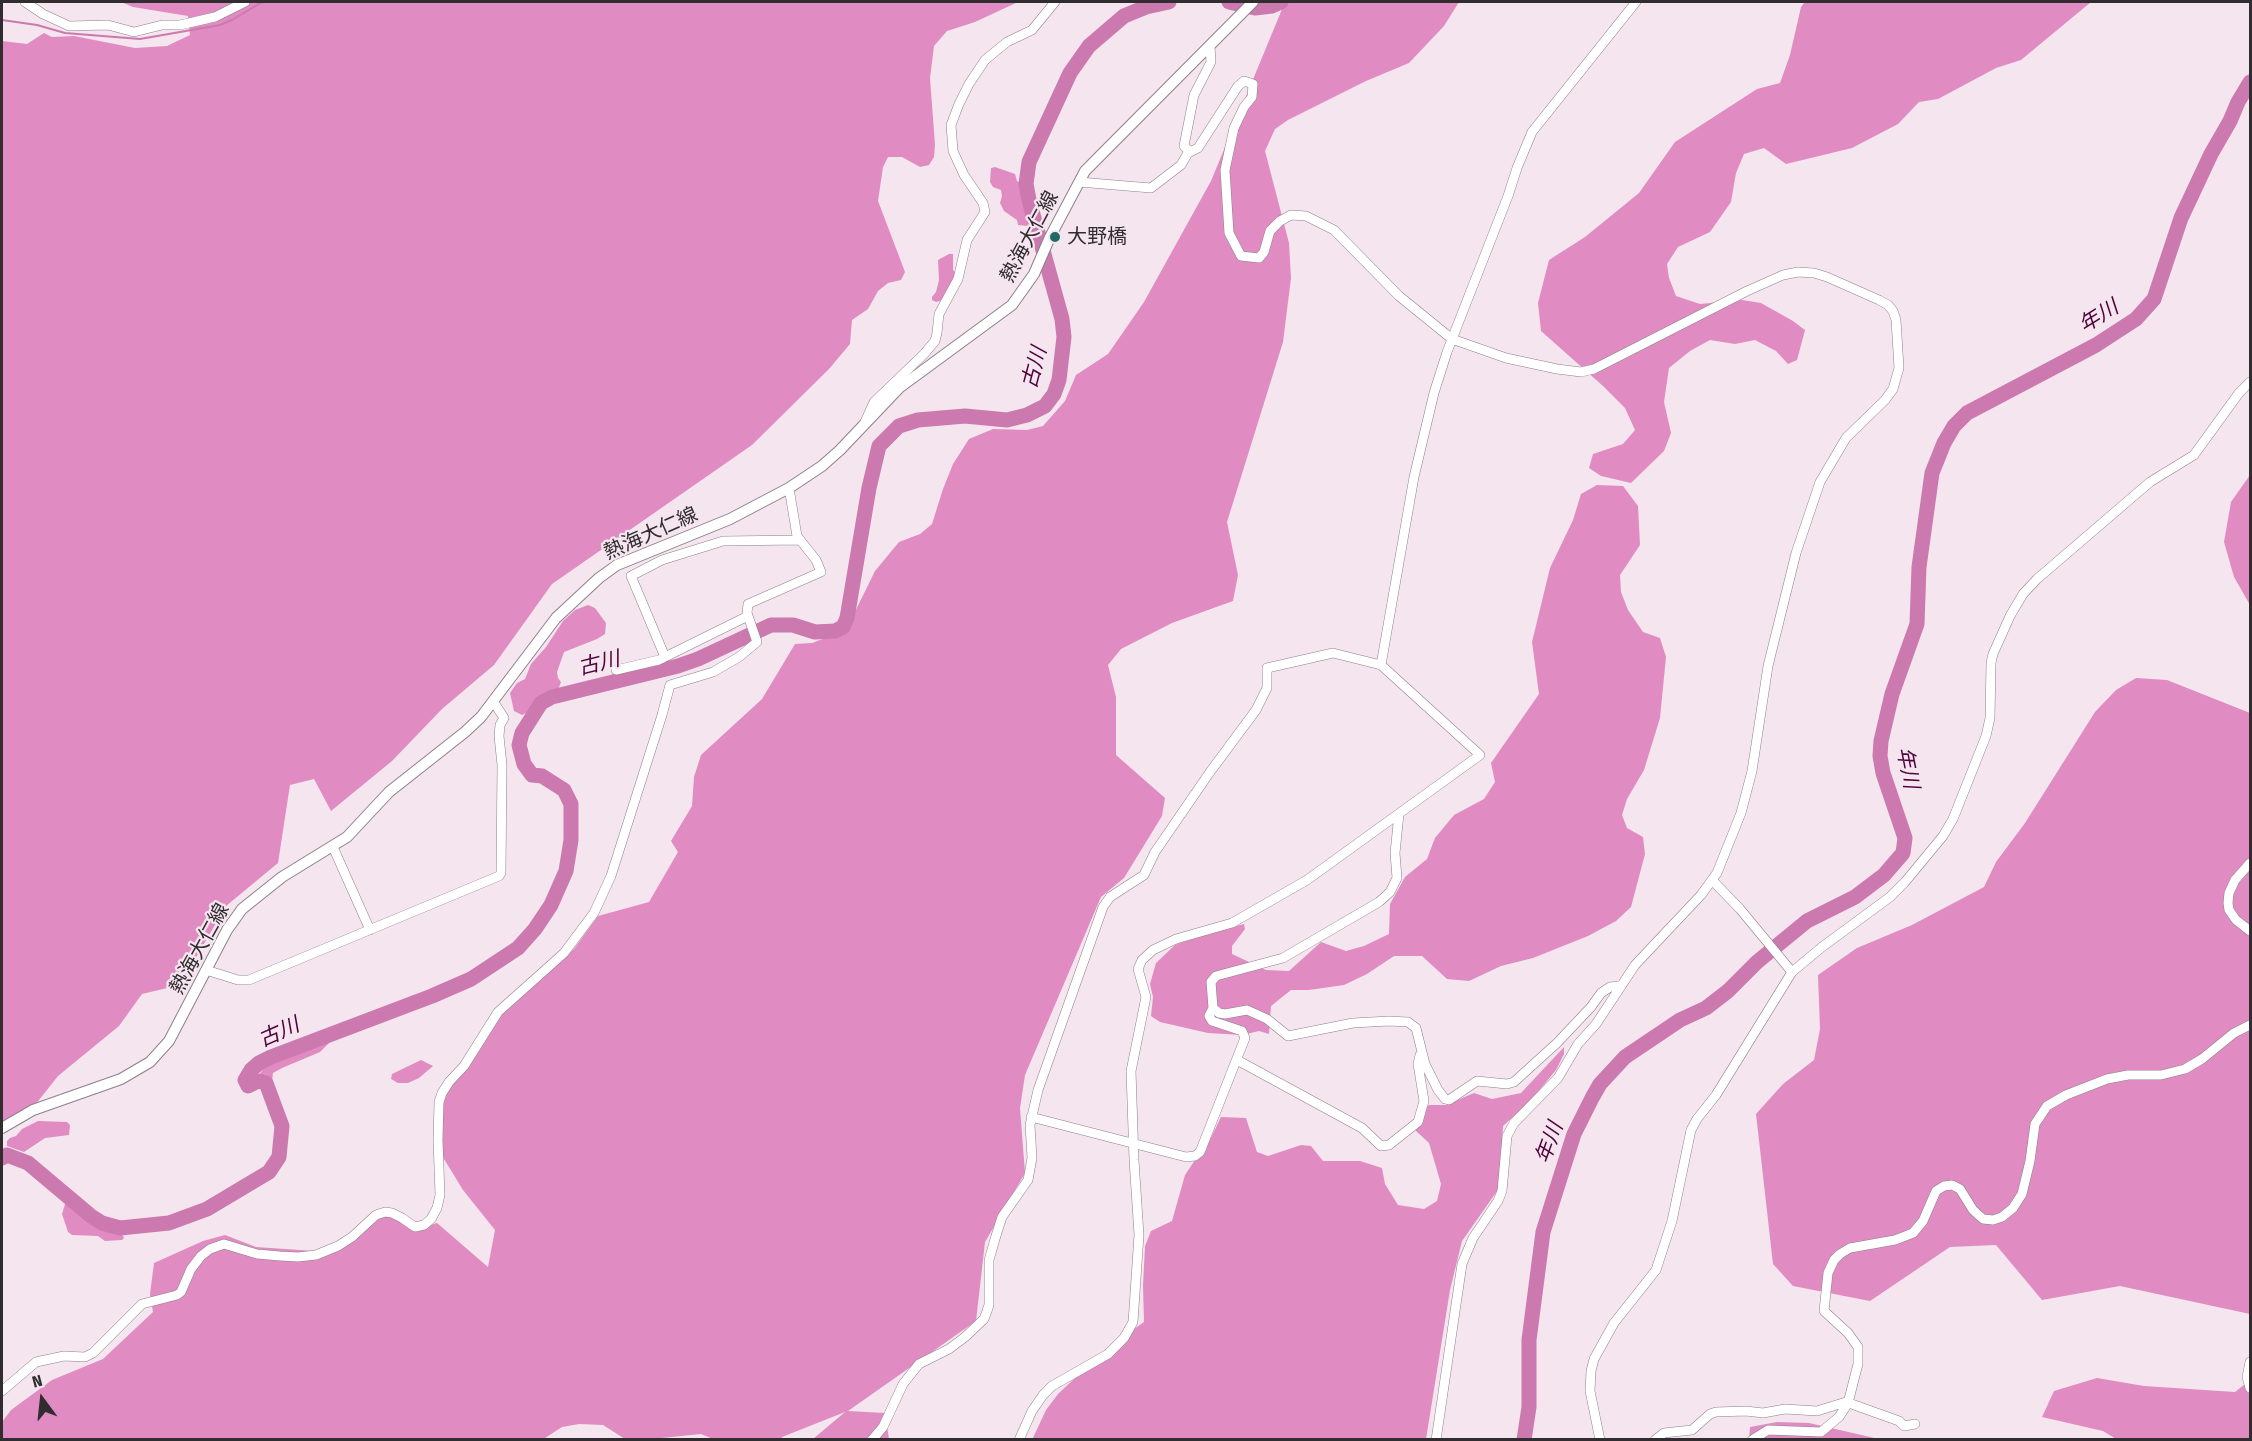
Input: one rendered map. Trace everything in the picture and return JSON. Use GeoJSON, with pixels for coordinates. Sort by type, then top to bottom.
{"type":"FeatureCollection","features":[{"type":"Feature","properties":{"kind":"main road","name":"熱海大仁線"},"geometry":{"type":"LineString","coordinates":[[2,1128],[33,1110],[121,1079],[150,1062],[169,1041],[227,930],[242,909],[282,877],[333,847],[360,825],[397,785],[465,732],[493,701],[556,618],[599,578],[617,565],[730,519],[789,488],[822,466],[840,450],[899,388],[1012,305],[1038,266],[1050,237],[1079,182],[1097,158],[1253,2]]}},
{"type":"Feature","properties":{"kind":"street"},"geometry":{"type":"LineString","coordinates":[[25,2],[43,14],[69,26],[108,25],[134,33],[215,17],[245,2]]}},
{"type":"Feature","properties":{"kind":"street"},"geometry":{"type":"LineString","coordinates":[[864,424],[874,402],[928,350],[935,340],[938,333],[939,314],[958,279],[967,240],[985,212],[983,203],[964,175],[953,151],[951,125],[959,104],[985,60],[1007,42],[1032,30],[1055,2]]}},
{"type":"Feature","properties":{"kind":"street"},"geometry":{"type":"LineString","coordinates":[[1382,664],[1414,477],[1434,393],[1452,339],[1532,132],[1636,2]]}},
{"type":"Feature","properties":{"kind":"street"},"geometry":{"type":"LineString","coordinates":[[1189,151],[1184,146],[1186,129],[1197,87],[1211,62],[1210,46]]}},
{"type":"Feature","properties":{"kind":"street"},"geometry":{"type":"LineString","coordinates":[[1189,151],[1198,148],[1238,86],[1244,81],[1253,84],[1252,97],[1244,107],[1234,128],[1225,171],[1229,233],[1241,256],[1260,258],[1270,231],[1280,221],[1291,215],[1306,216],[1334,230],[1399,296],[1452,339],[1506,357],[1557,369],[1581,372],[1594,369],[1747,291],[1783,276],[1798,273],[1814,273],[1827,277],[1879,300],[1893,311],[1899,352],[1897,378],[1885,400],[1846,438],[1820,482],[1796,553],[1768,666],[1752,771],[1741,813],[1717,873],[1681,917],[1635,965],[1596,1024],[1578,1044],[1558,1077],[1514,1123],[1507,1136],[1502,1191],[1498,1201],[1473,1238],[1462,1264],[1436,1440]]}},
{"type":"Feature","properties":{"kind":"street"},"geometry":{"type":"LineString","coordinates":[[1079,182],[1123,184],[1147,189],[1181,165],[1189,151]]}},
{"type":"Feature","properties":{"kind":"street"},"geometry":{"type":"LineString","coordinates":[[1600,1440],[1590,1391],[1594,1359],[1614,1323],[1656,1270],[1672,1221],[1691,1130],[1716,1095],[1792,972],[1890,897],[1943,836],[1953,819],[1986,736],[1990,718],[1993,654],[2023,594],[2037,579],[2150,482],[2194,455],[2239,393],[2250,382]]}},
{"type":"Feature","properties":{"kind":"street"},"geometry":{"type":"LineString","coordinates":[[2,1391],[36,1362],[64,1356],[85,1357],[93,1353],[142,1304],[181,1292],[191,1269],[210,1249],[224,1244],[257,1254],[280,1257],[316,1255],[338,1246],[352,1237],[376,1215],[385,1212],[402,1218],[415,1227],[424,1226],[431,1219],[437,1208],[441,1184],[438,1140],[439,1102],[442,1093],[464,1066],[498,1012],[564,953],[594,913],[611,876],[670,685],[726,665],[758,642],[749,619],[748,604],[821,572],[816,560],[800,540],[796,531],[789,488]]}},
{"type":"Feature","properties":{"kind":"street"},"geometry":{"type":"LineString","coordinates":[[665,657],[631,578],[632,573],[662,560],[730,539],[800,540]]}},
{"type":"Feature","properties":{"kind":"street"},"geometry":{"type":"LineString","coordinates":[[616,670],[659,660],[749,619]]}},
{"type":"Feature","properties":{"kind":"street"},"geometry":{"type":"LineString","coordinates":[[872,1440],[882,1427],[903,1384],[919,1364],[949,1349],[984,1319],[989,1305],[989,1260],[995,1239],[1002,1217],[1025,1186],[1030,1174],[1031,1117],[1038,1090],[1103,907],[1110,897],[1144,875],[1155,852],[1256,710],[1267,688],[1268,668],[1333,653],[1382,664],[1480,755],[1307,880],[1232,923],[1176,939],[1153,950],[1142,960],[1138,969],[1146,997],[1131,1071],[1139,1235],[1133,1323],[1124,1338],[1108,1354],[1052,1386],[1037,1401],[1019,1440]]}},
{"type":"Feature","properties":{"kind":"street"},"geometry":{"type":"LineString","coordinates":[[206,970],[238,980],[249,980],[491,880],[501,873],[502,765],[499,736],[500,725],[504,718],[493,701]]}},
{"type":"Feature","properties":{"kind":"street"},"geometry":{"type":"LineString","coordinates":[[1031,1117],[1186,1157],[1195,1156],[1200,1152],[1245,1038],[1242,1031],[1212,1021],[1209,1016],[1213,1008],[1211,982],[1216,975],[1290,955],[1335,926],[1379,902],[1390,892],[1397,878],[1395,853],[1398,814]]}},
{"type":"Feature","properties":{"kind":"street"},"geometry":{"type":"LineString","coordinates":[[333,847],[369,930]]}},
{"type":"Feature","properties":{"kind":"street"},"geometry":{"type":"LineString","coordinates":[[2250,862],[2235,880],[2229,893],[2228,903],[2229,910],[2236,920],[2250,931]]}},
{"type":"Feature","properties":{"kind":"street"},"geometry":{"type":"LineString","coordinates":[[1712,880],[1740,909],[1792,972]]}},
{"type":"Feature","properties":{"kind":"street"},"geometry":{"type":"LineString","coordinates":[[1213,1008],[1225,1014],[1247,1010],[1267,1019],[1288,1036],[1353,1023],[1408,1022],[1416,1028],[1425,1064],[1445,1099],[1454,1097],[1478,1081],[1507,1084],[1525,1074],[1585,1014],[1601,993],[1610,987],[1619,986]]}},
{"type":"Feature","properties":{"kind":"street"},"geometry":{"type":"LineString","coordinates":[[1752,1440],[1768,1430],[1821,1432],[1839,1417],[1848,1403],[1858,1364],[1858,1347],[1848,1333],[1824,1311],[1828,1273],[1839,1254],[1850,1248],[1895,1240],[1913,1233],[1923,1221],[1936,1191],[1944,1186],[1952,1185],[1960,1189],[1973,1210],[1983,1219],[1993,1220],[2002,1217],[2013,1208],[2022,1194],[2031,1161],[2035,1124],[2047,1106],[2066,1095],[2107,1079],[2128,1075],[2161,1076],[2185,1069],[2202,1059],[2234,1033],[2250,1025]]}},
{"type":"Feature","properties":{"kind":"street"},"geometry":{"type":"LineString","coordinates":[[1237,1060],[1362,1128],[1381,1146],[1389,1144],[1418,1122],[1424,1101],[1418,1064],[1421,1051]]}},
{"type":"Feature","properties":{"kind":"street"},"geometry":{"type":"LineString","coordinates":[[2250,1362],[2247,1377],[2250,1388]]}},
{"type":"Feature","properties":{"kind":"street"},"geometry":{"type":"LineString","coordinates":[[1655,1440],[1664,1433],[1692,1430],[1710,1414],[1716,1412],[1763,1413],[1785,1409],[1817,1411],[1848,1403],[1899,1421],[1904,1426],[1915,1424]]}},
{"type":"Feature","properties":{"kind":"shaded area"},"geometry":{"type":"Polygon","coordinates":[[[121,2],[1018,2],[975,22],[947,31],[934,46],[930,78],[934,157],[929,165],[920,167],[902,157],[888,157],[883,167],[878,201],[905,272],[901,280],[888,283],[878,291],[868,309],[852,320],[850,344],[829,369],[752,445],[552,584],[494,665],[442,709],[392,761],[331,811],[314,779],[290,785],[278,863],[226,906],[180,985],[142,994],[119,1026],[58,1076],[35,1105],[2,1123],[2,41],[27,44],[44,33],[52,37],[74,36],[135,48],[167,46],[190,35],[188,16],[133,7],[121,2]]]}},
{"type":"Feature","properties":{"kind":"shaded area"},"geometry":{"type":"Polygon","coordinates":[[[1285,2],[1459,2],[1444,26],[1409,63],[1366,81],[1288,120],[1275,129],[1265,151],[1289,243],[1291,278],[1283,342],[1227,522],[1238,575],[1233,601],[1172,623],[1121,649],[1108,665],[1116,697],[1116,755],[1165,798],[1162,816],[1124,878],[1101,897],[1025,1075],[1020,1108],[1025,1173],[985,1242],[976,1321],[848,1411],[885,1413],[889,1439],[813,1439],[845,1412],[782,1437],[781,1440],[713,1439],[701,1434],[625,1439],[603,1425],[579,1424],[562,1427],[542,1440],[2,1440],[2,1422],[11,1410],[52,1380],[103,1359],[153,1312],[150,1294],[154,1263],[203,1241],[225,1235],[256,1247],[329,1252],[382,1214],[392,1214],[416,1229],[437,1223],[488,1267],[495,1230],[463,1190],[444,1159],[441,1146],[442,1098],[497,1017],[574,949],[598,916],[649,902],[678,852],[671,841],[692,806],[694,777],[701,755],[762,699],[795,644],[812,643],[846,630],[875,571],[899,542],[920,534],[932,524],[953,464],[969,439],[993,429],[1027,430],[1043,426],[1065,401],[1076,375],[1108,354],[1144,302],[1211,181],[1285,2]]]}},
{"type":"Feature","properties":{"kind":"shaded area"},"geometry":{"type":"Polygon","coordinates":[[[1805,2],[2091,2],[2021,60],[1996,68],[1938,99],[1919,102],[1898,124],[1852,148],[1786,164],[1764,148],[1744,154],[1736,173],[1731,202],[1710,232],[1678,247],[1667,264],[1669,278],[1676,296],[1700,304],[1742,300],[1761,303],[1793,321],[1805,330],[1797,360],[1788,364],[1776,351],[1755,340],[1735,344],[1710,340],[1690,351],[1669,368],[1664,402],[1671,433],[1664,451],[1631,483],[1601,476],[1589,468],[1593,454],[1623,444],[1635,430],[1625,408],[1541,331],[1538,303],[1549,260],[1585,237],[1639,193],[1675,142],[1757,89],[1780,83],[1790,55],[1801,7],[1805,2]]]}},
{"type":"Feature","properties":{"kind":"shaded area"},"geometry":{"type":"Polygon","coordinates":[[[995,167],[1015,174],[1017,181],[1022,184],[1031,222],[1028,226],[1018,225],[1017,220],[1004,211],[1000,203],[1001,190],[993,187],[990,182],[991,168],[995,167]]]}},
{"type":"Feature","properties":{"kind":"shaded area"},"geometry":{"type":"Polygon","coordinates":[[[953,254],[953,270],[957,274],[943,300],[936,302],[932,300],[932,297],[939,280],[938,260],[953,254]]]}},
{"type":"Feature","properties":{"kind":"shaded area"},"geometry":{"type":"Polygon","coordinates":[[[2250,475],[2250,605],[2234,577],[2224,542],[2231,502],[2250,475]]]}},
{"type":"Feature","properties":{"kind":"shaded area"},"geometry":{"type":"Polygon","coordinates":[[[1597,485],[1623,486],[1638,506],[1640,545],[1620,575],[1621,592],[1628,610],[1643,632],[1660,638],[1666,657],[1660,718],[1644,770],[1627,799],[1622,815],[1627,828],[1643,837],[1645,854],[1631,907],[1616,921],[1588,936],[1533,958],[1501,966],[1469,981],[1447,979],[1422,956],[1394,956],[1367,974],[1344,985],[1291,990],[1271,1006],[1269,1034],[1259,1031],[1242,1035],[1208,1033],[1160,1022],[1151,1016],[1153,997],[1150,984],[1156,963],[1175,945],[1199,936],[1244,924],[1245,929],[1232,946],[1232,954],[1266,970],[1289,971],[1321,942],[1346,951],[1364,946],[1389,934],[1390,904],[1405,877],[1427,859],[1435,838],[1454,815],[1484,799],[1495,782],[1491,763],[1539,694],[1532,642],[1550,568],[1573,520],[1581,494],[1597,485]]]}},
{"type":"Feature","properties":{"kind":"shaded area"},"geometry":{"type":"Polygon","coordinates":[[[588,605],[595,608],[606,623],[605,634],[564,652],[557,672],[561,682],[558,690],[542,698],[530,711],[522,715],[514,711],[510,693],[517,683],[525,679],[531,664],[546,647],[563,621],[575,610],[588,605]]]}},
{"type":"Feature","properties":{"kind":"shaded area"},"geometry":{"type":"Polygon","coordinates":[[[2136,678],[2167,680],[2250,713],[2250,1314],[2120,1286],[2042,1300],[1996,1245],[1950,1247],[1870,1301],[1793,1286],[1773,1264],[1756,1114],[1783,1084],[1814,1060],[1820,1029],[1818,975],[1857,948],[1912,925],[1984,887],[1996,862],[2025,823],[2095,712],[2116,690],[2136,678]]]}},
{"type":"Feature","properties":{"kind":"shaded area"},"geometry":{"type":"Polygon","coordinates":[[[326,1039],[332,1039],[320,1052],[273,1073],[272,1081],[265,1081],[259,1075],[267,1064],[326,1039]]]}},
{"type":"Feature","properties":{"kind":"shaded area"},"geometry":{"type":"Polygon","coordinates":[[[1564,1047],[1564,1054],[1556,1070],[1532,1099],[1503,1126],[1500,1187],[1462,1241],[1450,1290],[1426,1439],[1032,1440],[1046,1410],[1058,1394],[1106,1349],[1144,1322],[1145,1246],[1151,1231],[1172,1221],[1185,1175],[1205,1150],[1221,1117],[1246,1118],[1257,1152],[1268,1156],[1301,1145],[1311,1146],[1323,1161],[1360,1161],[1382,1168],[1385,1184],[1398,1205],[1424,1209],[1437,1201],[1441,1184],[1429,1143],[1416,1131],[1413,1120],[1429,1105],[1446,1105],[1474,1093],[1492,1099],[1521,1093],[1564,1047]]]}},
{"type":"Feature","properties":{"kind":"shaded area"},"geometry":{"type":"Polygon","coordinates":[[[421,1060],[433,1066],[419,1078],[408,1083],[398,1083],[391,1079],[392,1074],[421,1060]]]}},
{"type":"Feature","properties":{"kind":"shaded area"},"geometry":{"type":"Polygon","coordinates":[[[38,1121],[67,1122],[70,1125],[69,1135],[45,1138],[24,1152],[7,1146],[10,1138],[38,1121]]]}},
{"type":"Feature","properties":{"kind":"shaded area"},"geometry":{"type":"Polygon","coordinates":[[[69,1203],[97,1225],[122,1234],[124,1238],[105,1241],[98,1236],[72,1235],[68,1232],[62,1214],[65,1204],[69,1203]]]}},
{"type":"Feature","properties":{"kind":"shaded area"},"geometry":{"type":"Polygon","coordinates":[[[2097,1378],[2144,1386],[2235,1392],[2250,1380],[2250,1439],[2116,1439],[2103,1431],[2042,1417],[2054,1391],[2097,1378]]]}},
{"type":"Feature","properties":{"kind":"shaded area"},"geometry":{"type":"Polygon","coordinates":[[[1777,1422],[1809,1423],[1879,1439],[1749,1440],[1750,1427],[1777,1422]]]}},
{"type":"Feature","properties":{"kind":"waterway"},"geometry":{"type":"LineString","coordinates":[[2,20],[37,25],[65,33],[140,39],[220,25],[262,2]]}},
{"type":"Feature","properties":{"kind":"waterway","name":"古川"},"geometry":{"type":"LineString","coordinates":[[2,1158],[7,1155],[28,1163],[91,1216],[102,1223],[120,1228],[169,1223],[207,1209],[269,1172],[279,1157],[282,1126],[266,1083],[258,1081],[248,1086],[245,1080],[251,1070],[271,1057],[471,979],[518,948],[535,929],[551,905],[566,871],[571,840],[571,804],[564,790],[542,776],[532,775],[524,764],[519,745],[522,733],[541,703],[552,697],[678,666],[771,625],[793,625],[815,632],[835,631],[843,627],[847,618],[869,488],[879,446],[899,426],[918,420],[965,416],[1007,420],[1027,415],[1045,406],[1054,394],[1059,380],[1064,337],[1062,319],[1029,200],[1026,184],[1029,162],[1070,73],[1089,46],[1124,16],[1146,7],[1169,2]]}},
{"type":"Feature","properties":{"kind":"waterway","name":"古川"},"geometry":{"type":"LineString","coordinates":[[1229,2],[1255,8],[1272,6],[1281,2]]}},
{"type":"Feature","properties":{"kind":"waterway","name":"年川"},"geometry":{"type":"LineString","coordinates":[[1524,1440],[1529,1407],[1529,1340],[1543,1232],[1574,1134],[1592,1098],[1600,1084],[1625,1057],[1680,1020],[1706,1008],[1807,921],[1855,897],[1884,875],[1903,853],[1905,838],[1883,773],[1880,756],[1881,741],[1892,694],[1917,624],[1919,567],[1932,473],[1944,443],[1954,426],[1967,413],[2096,345],[2136,319],[2154,299],[2181,218],[2211,154],[2250,82]]}},
{"type":"Feature","properties":{"kind":"place","name":"大野橋"},"geometry":{"type":"Point","coordinates":[1055,237]}}]}
